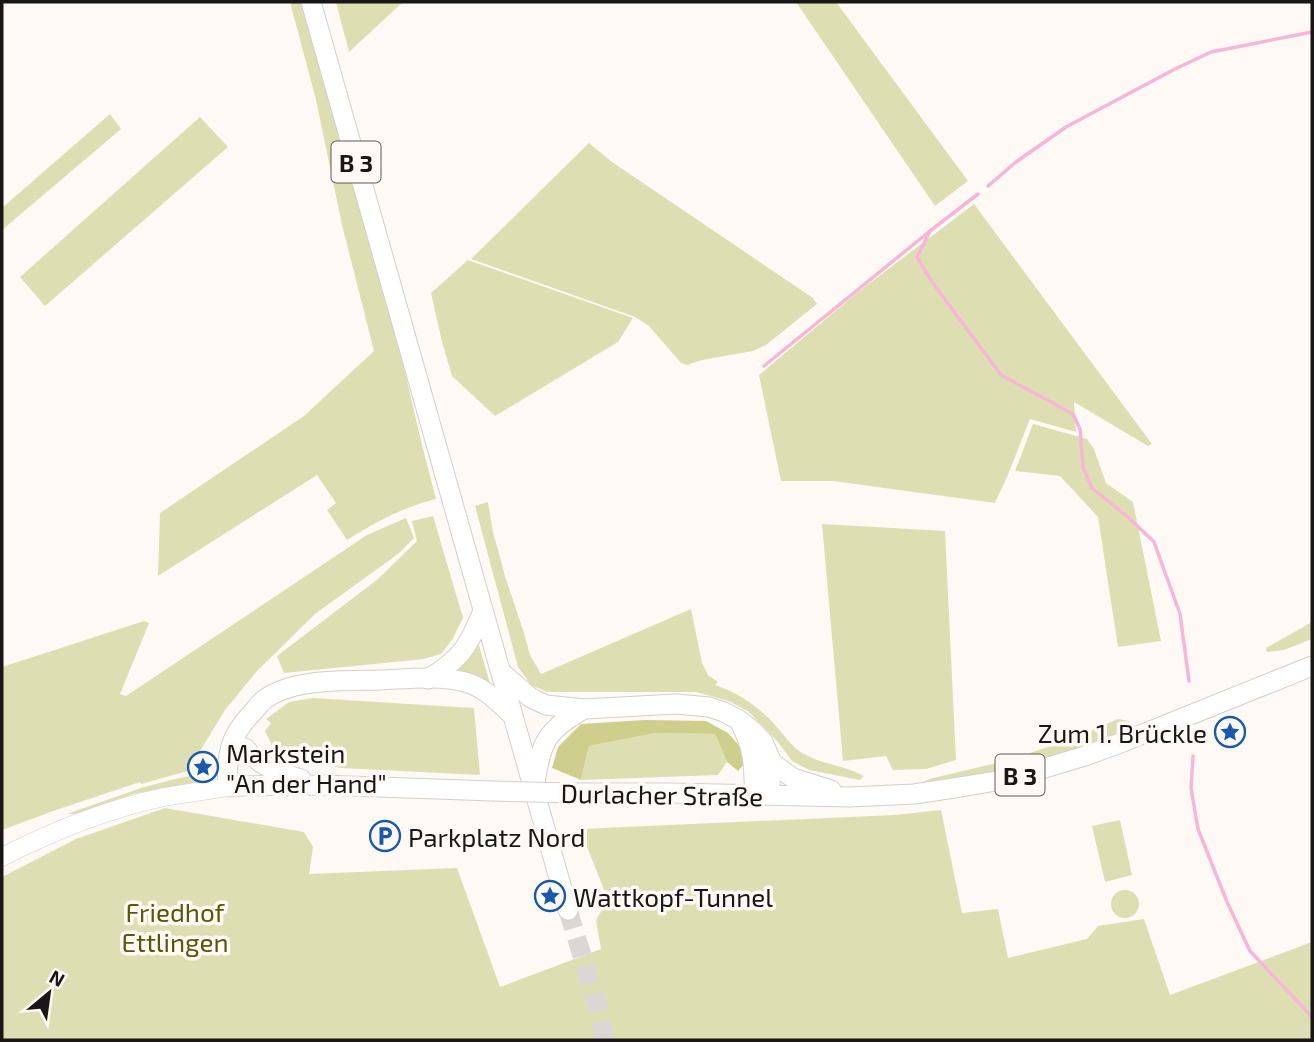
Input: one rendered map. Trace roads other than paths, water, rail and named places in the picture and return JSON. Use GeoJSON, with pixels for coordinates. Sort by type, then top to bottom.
{"type":"FeatureCollection","features":[{"type":"Feature","properties":{"kind":"main road","name":"B 3"},"geometry":{"type":"LineString","coordinates":[[312,2],[501,672]]}},
{"type":"Feature","properties":{"kind":"main road"},"geometry":{"type":"LineString","coordinates":[[428,679],[449,666],[463,651],[483,611]]}},
{"type":"Feature","properties":{"kind":"main road","name":"Durlacher Straße"},"geometry":{"type":"LineString","coordinates":[[2,857],[48,834],[115,810],[163,797],[235,786],[322,785],[574,793],[849,797],[915,794],[996,780],[1045,768],[1123,742],[1312,666]]}},
{"type":"Feature","properties":{"kind":"main road"},"geometry":{"type":"LineString","coordinates":[[501,672],[531,698],[546,705],[584,709],[692,704],[724,712],[753,731],[763,742],[772,763],[793,778],[849,797]]}},
{"type":"Feature","properties":{"kind":"main road"},"geometry":{"type":"LineString","coordinates":[[501,672],[568,910]]}},
{"type":"Feature","properties":{"kind":"main road"},"geometry":{"type":"LineString","coordinates":[[235,786],[226,764],[241,724],[264,699],[279,691],[312,682],[428,679],[466,682],[483,690],[513,716]]}},
{"type":"Feature","properties":{"kind":"main road"},"geometry":{"type":"LineString","coordinates":[[534,791],[539,757],[546,740],[556,728],[584,709]]}},
{"type":"Feature","properties":{"kind":"main road"},"geometry":{"type":"LineString","coordinates":[[235,786],[243,768],[253,712]]}},
{"type":"Feature","properties":{"kind":"main road"},"geometry":{"type":"LineString","coordinates":[[738,720],[749,739],[762,795]]}},
{"type":"Feature","properties":{"kind":"main road"},"geometry":{"type":"LineString","coordinates":[[245,748],[264,767],[322,785]]}},
{"type":"Feature","properties":{"kind":"main road"},"geometry":{"type":"LineString","coordinates":[[762,795],[772,763]]}},
{"type":"Feature","properties":{"kind":"waterway"},"geometry":{"type":"LineString","coordinates":[[988,186],[1016,162],[1066,127],[1175,69],[1211,52],[1312,32]]}},
{"type":"Feature","properties":{"kind":"waterway"},"geometry":{"type":"LineString","coordinates":[[764,366],[978,194]]}},
{"type":"Feature","properties":{"kind":"waterway"},"geometry":{"type":"LineString","coordinates":[[930,231],[917,257],[932,282],[1001,375],[1073,414],[1080,429],[1083,467],[1092,488],[1154,542],[1180,614],[1189,681]]}},
{"type":"Feature","properties":{"kind":"waterway"},"geometry":{"type":"LineString","coordinates":[[1198,739],[1204,730]]}},
{"type":"Feature","properties":{"kind":"waterway"},"geometry":{"type":"LineString","coordinates":[[1193,756],[1191,788],[1198,829],[1227,902],[1250,951],[1312,1017]]}},
{"type":"Feature","properties":{"kind":"tunnel"},"geometry":{"type":"LineString","coordinates":[[568,910],[599,1011],[605,1040]]}},
{"type":"Feature","properties":{"kind":"place","name":"Zum 1. Brückle"},"geometry":{"type":"Point","coordinates":[1230,732]}},
{"type":"Feature","properties":{"kind":"place","name":"Markstein \"An der Hand\""},"geometry":{"type":"Point","coordinates":[203,767]}},
{"type":"Feature","properties":{"kind":"place","name":"Parkplatz Nord"},"geometry":{"type":"Point","coordinates":[385,836]}},
{"type":"Feature","properties":{"kind":"place","name":"Wattkopf-Tunnel"},"geometry":{"type":"Point","coordinates":[550,896]}},
{"type":"Feature","properties":{"kind":"park label","name":"Friedhof Ettlingen"},"geometry":{"type":"Point","coordinates":[175,926]}}]}
